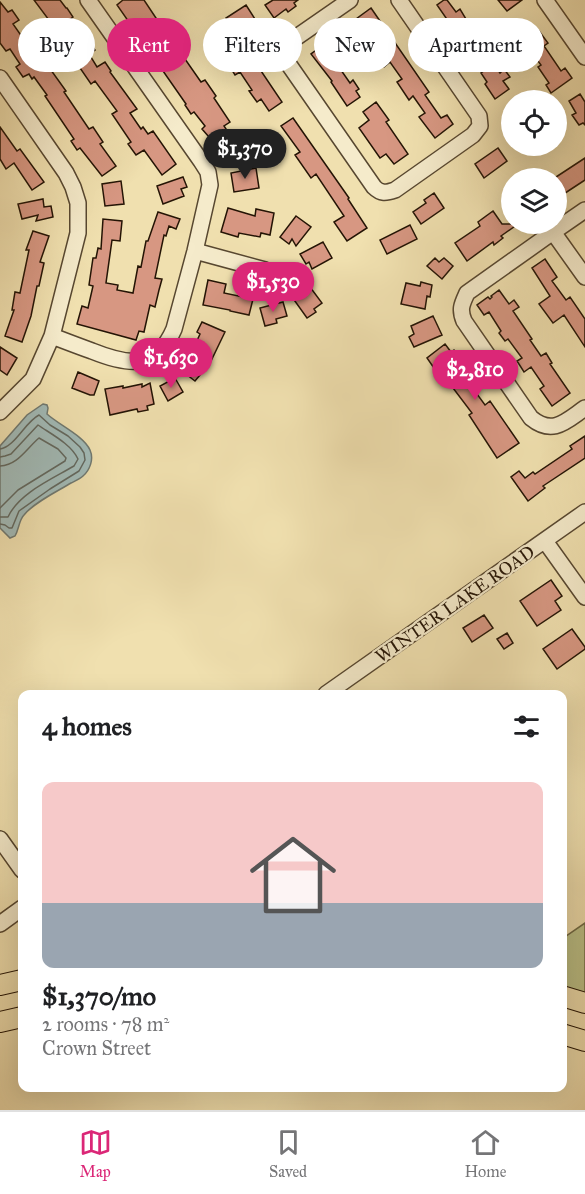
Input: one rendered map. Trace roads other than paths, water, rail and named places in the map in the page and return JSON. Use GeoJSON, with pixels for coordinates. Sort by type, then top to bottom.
{"type":"FeatureCollection","features":[{"type":"Feature","properties":{"kind":"main road"},"geometry":{"type":"LineString","coordinates":[[0,985],[18,981]]}},
{"type":"Feature","properties":{"kind":"main road"},"geometry":{"type":"LineString","coordinates":[[567,998],[585,1003]]}},
{"type":"Feature","properties":{"kind":"main road"},"geometry":{"type":"LineString","coordinates":[[0,1023],[18,1018]]}},
{"type":"Feature","properties":{"kind":"main road"},"geometry":{"type":"LineString","coordinates":[[567,1036],[585,1041]]}},
{"type":"Feature","properties":{"kind":"street"},"geometry":{"type":"LineString","coordinates":[[52,336],[125,362],[137,362],[152,356],[164,346],[174,329],[210,185],[207,172],[88,0]]}},
{"type":"Feature","properties":{"kind":"street"},"geometry":{"type":"LineString","coordinates":[[350,0],[291,41],[285,47],[285,59],[375,187],[387,193],[395,190],[473,135],[480,126],[479,116],[399,0]]}},
{"type":"Feature","properties":{"kind":"street"},"geometry":{"type":"LineString","coordinates":[[545,0],[585,57]]}},
{"type":"Feature","properties":{"kind":"street"},"geometry":{"type":"LineString","coordinates":[[0,78],[66,173],[78,203],[78,232],[52,336],[33,380],[0,412]]}},
{"type":"Feature","properties":{"kind":"street"},"geometry":{"type":"LineString","coordinates":[[567,222],[585,210]]}},
{"type":"Feature","properties":{"kind":"street"},"geometry":{"type":"LineString","coordinates":[[550,234],[466,293],[460,313],[531,418],[538,424],[559,426],[585,408]]}},
{"type":"Feature","properties":{"kind":"street"},"geometry":{"type":"LineString","coordinates":[[554,234],[585,277]]}},
{"type":"Feature","properties":{"kind":"street"},"geometry":{"type":"LineString","coordinates":[[195,251],[266,270]]}},
{"type":"Feature","properties":{"kind":"street","name":"WINTER LAKE ROAD"},"geometry":{"type":"LineString","coordinates":[[332,690],[585,512]]}},
{"type":"Feature","properties":{"kind":"street"},"geometry":{"type":"LineString","coordinates":[[545,541],[585,597]]}},
{"type":"Feature","properties":{"kind":"street"},"geometry":{"type":"LineString","coordinates":[[0,838],[18,864]]}},
{"type":"Feature","properties":{"kind":"street"},"geometry":{"type":"LineString","coordinates":[[0,924],[18,911]]}},
{"type":"Feature","properties":{"kind":"water"},"geometry":{"type":"Polygon","coordinates":[[[43,404],[47,405],[47,414],[87,445],[92,457],[91,464],[82,477],[33,506],[21,519],[15,536],[10,538],[0,528],[0,446],[27,415],[43,404]]]}}]}
